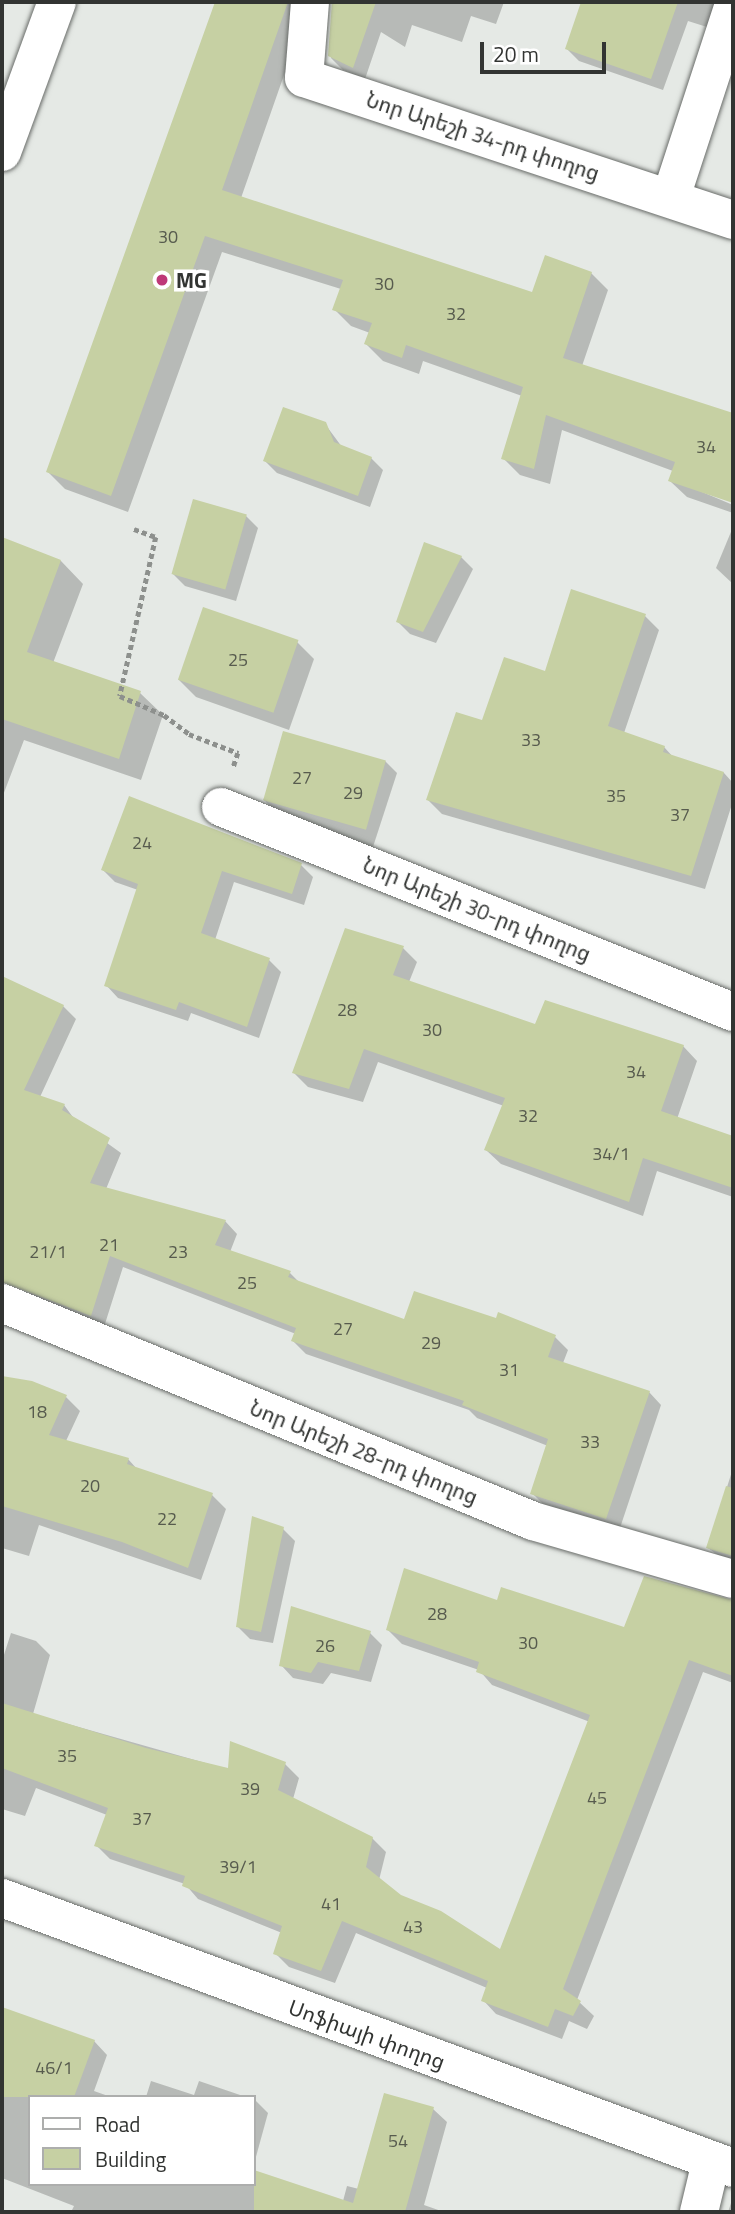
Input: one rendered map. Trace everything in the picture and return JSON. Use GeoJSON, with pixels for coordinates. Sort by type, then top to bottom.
{"type":"FeatureCollection","features":[{"type":"Feature","properties":{"kind":"street"},"geometry":{"type":"LineString","coordinates":[[2,152],[57,2]]}},
{"type":"Feature","properties":{"kind":"street","name":"Նոր Արեշի 34-րդ փողոց"},"geometry":{"type":"LineString","coordinates":[[310,2],[304,78],[671,197],[733,220]]}},
{"type":"Feature","properties":{"kind":"street"},"geometry":{"type":"LineString","coordinates":[[671,197],[733,7]]}},
{"type":"Feature","properties":{"kind":"street","name":"Նոր Արեշի 30-րդ փողոց"},"geometry":{"type":"LineString","coordinates":[[221,807],[733,1012]]}},
{"type":"Feature","properties":{"kind":"street","name":"Նոր Արեշի 28-րդ փողոց"},"geometry":{"type":"LineString","coordinates":[[2,1303],[533,1521],[733,1579]]}},
{"type":"Feature","properties":{"kind":"street","name":"Սոֆիայի փողոց"},"geometry":{"type":"LineString","coordinates":[[2,1898],[722,2165]]}},
{"type":"Feature","properties":{"kind":"street"},"geometry":{"type":"LineString","coordinates":[[699,2212],[722,2165]]}},
{"type":"Feature","properties":{"kind":"path"},"geometry":{"type":"LineString","coordinates":[[134,529],[156,537],[120,696],[164,715],[189,734],[238,753],[221,807]]}},
{"type":"Feature","properties":{"kind":"building"},"geometry":{"type":"Polygon","coordinates":[[[215,2],[288,2],[222,190],[532,292],[545,255],[592,272],[563,358],[733,413],[733,503],[668,481],[675,462],[546,415],[534,469],[501,459],[523,387],[406,345],[402,358],[364,344],[372,323],[332,310],[343,280],[205,236],[111,496],[46,472],[215,2]]]}},
{"type":"Feature","properties":{"kind":"building"},"geometry":{"type":"Polygon","coordinates":[[[332,2],[376,2],[353,68],[328,56],[332,2]]]}},
{"type":"Feature","properties":{"kind":"building"},"geometry":{"type":"Polygon","coordinates":[[[581,2],[678,2],[651,79],[565,49],[581,2]]]}},
{"type":"Feature","properties":{"kind":"building"},"geometry":{"type":"Polygon","coordinates":[[[283,407],[326,422],[334,442],[372,457],[358,496],[263,461],[283,407]]]}},
{"type":"Feature","properties":{"kind":"building"},"geometry":{"type":"Polygon","coordinates":[[[193,499],[247,514],[225,589],[172,574],[193,499]]]}},
{"type":"Feature","properties":{"kind":"building"},"geometry":{"type":"Polygon","coordinates":[[[2,537],[61,560],[27,652],[141,691],[119,759],[2,719],[2,537]]]}},
{"type":"Feature","properties":{"kind":"building"},"geometry":{"type":"Polygon","coordinates":[[[424,542],[462,556],[423,632],[396,622],[424,542]]]}},
{"type":"Feature","properties":{"kind":"building"},"geometry":{"type":"Polygon","coordinates":[[[571,589],[646,614],[608,726],[665,746],[663,752],[724,772],[691,876],[426,800],[456,712],[482,720],[504,657],[545,671],[571,589]]]}},
{"type":"Feature","properties":{"kind":"building"},"geometry":{"type":"Polygon","coordinates":[[[203,607],[298,640],[273,713],[178,680],[203,607]]]}},
{"type":"Feature","properties":{"kind":"building"},"geometry":{"type":"Polygon","coordinates":[[[283,731],[386,760],[366,830],[263,800],[283,731]]]}},
{"type":"Feature","properties":{"kind":"building"},"geometry":{"type":"Polygon","coordinates":[[[129,796],[302,863],[292,894],[222,871],[201,933],[270,958],[247,1027],[179,1002],[176,1010],[104,986],[138,884],[101,870],[129,796]]]}},
{"type":"Feature","properties":{"kind":"building"},"geometry":{"type":"Polygon","coordinates":[[[345,928],[404,946],[393,975],[535,1024],[545,1000],[684,1045],[661,1111],[733,1136],[733,1188],[643,1158],[629,1202],[484,1150],[505,1098],[364,1049],[349,1089],[292,1073],[345,928]]]}},
{"type":"Feature","properties":{"kind":"building"},"geometry":{"type":"Polygon","coordinates":[[[2,976],[64,1005],[24,1090],[65,1104],[62,1110],[110,1138],[90,1183],[226,1220],[215,1245],[291,1271],[288,1277],[404,1319],[414,1291],[496,1318],[498,1312],[556,1335],[548,1357],[650,1391],[606,1519],[530,1494],[548,1439],[462,1405],[464,1401],[291,1341],[296,1328],[110,1256],[91,1316],[2,1282],[2,976]]]}},
{"type":"Feature","properties":{"kind":"building"},"geometry":{"type":"Polygon","coordinates":[[[2,1376],[32,1381],[67,1395],[49,1435],[129,1458],[127,1464],[213,1493],[188,1568],[122,1542],[2,1506],[2,1376]]]}},
{"type":"Feature","properties":{"kind":"building"},"geometry":{"type":"Polygon","coordinates":[[[726,1486],[733,1488],[733,1556],[706,1548],[726,1486]]]}},
{"type":"Feature","properties":{"kind":"building"},"geometry":{"type":"Polygon","coordinates":[[[252,1516],[284,1527],[261,1632],[236,1627],[252,1516]]]}},
{"type":"Feature","properties":{"kind":"building"},"geometry":{"type":"Polygon","coordinates":[[[404,1568],[497,1600],[501,1587],[624,1627],[644,1576],[733,1600],[733,1676],[689,1660],[563,1989],[581,2001],[573,2016],[555,2009],[548,2027],[481,2001],[488,1981],[342,1921],[321,1971],[273,1954],[282,1926],[182,1886],[185,1876],[94,1846],[108,1808],[2,1768],[2,1703],[146,1748],[228,1768],[230,1741],[286,1762],[278,1790],[373,1837],[366,1867],[401,1895],[441,1911],[500,1949],[590,1715],[476,1672],[479,1662],[386,1630],[404,1568]]]}},
{"type":"Feature","properties":{"kind":"building"},"geometry":{"type":"Polygon","coordinates":[[[291,1606],[371,1631],[359,1671],[318,1662],[311,1673],[279,1666],[291,1606]]]}},
{"type":"Feature","properties":{"kind":"building"},"geometry":{"type":"Polygon","coordinates":[[[2,2007],[95,2040],[75,2095],[2,2097],[2,2007]]]}},
{"type":"Feature","properties":{"kind":"building"},"geometry":{"type":"Polygon","coordinates":[[[384,2093],[434,2107],[405,2212],[254,2212],[256,2171],[353,2203],[384,2093]]]}},
{"type":"Feature","properties":{"kind":"place","name":"MG"},"geometry":{"type":"Point","coordinates":[162,280]}}]}
